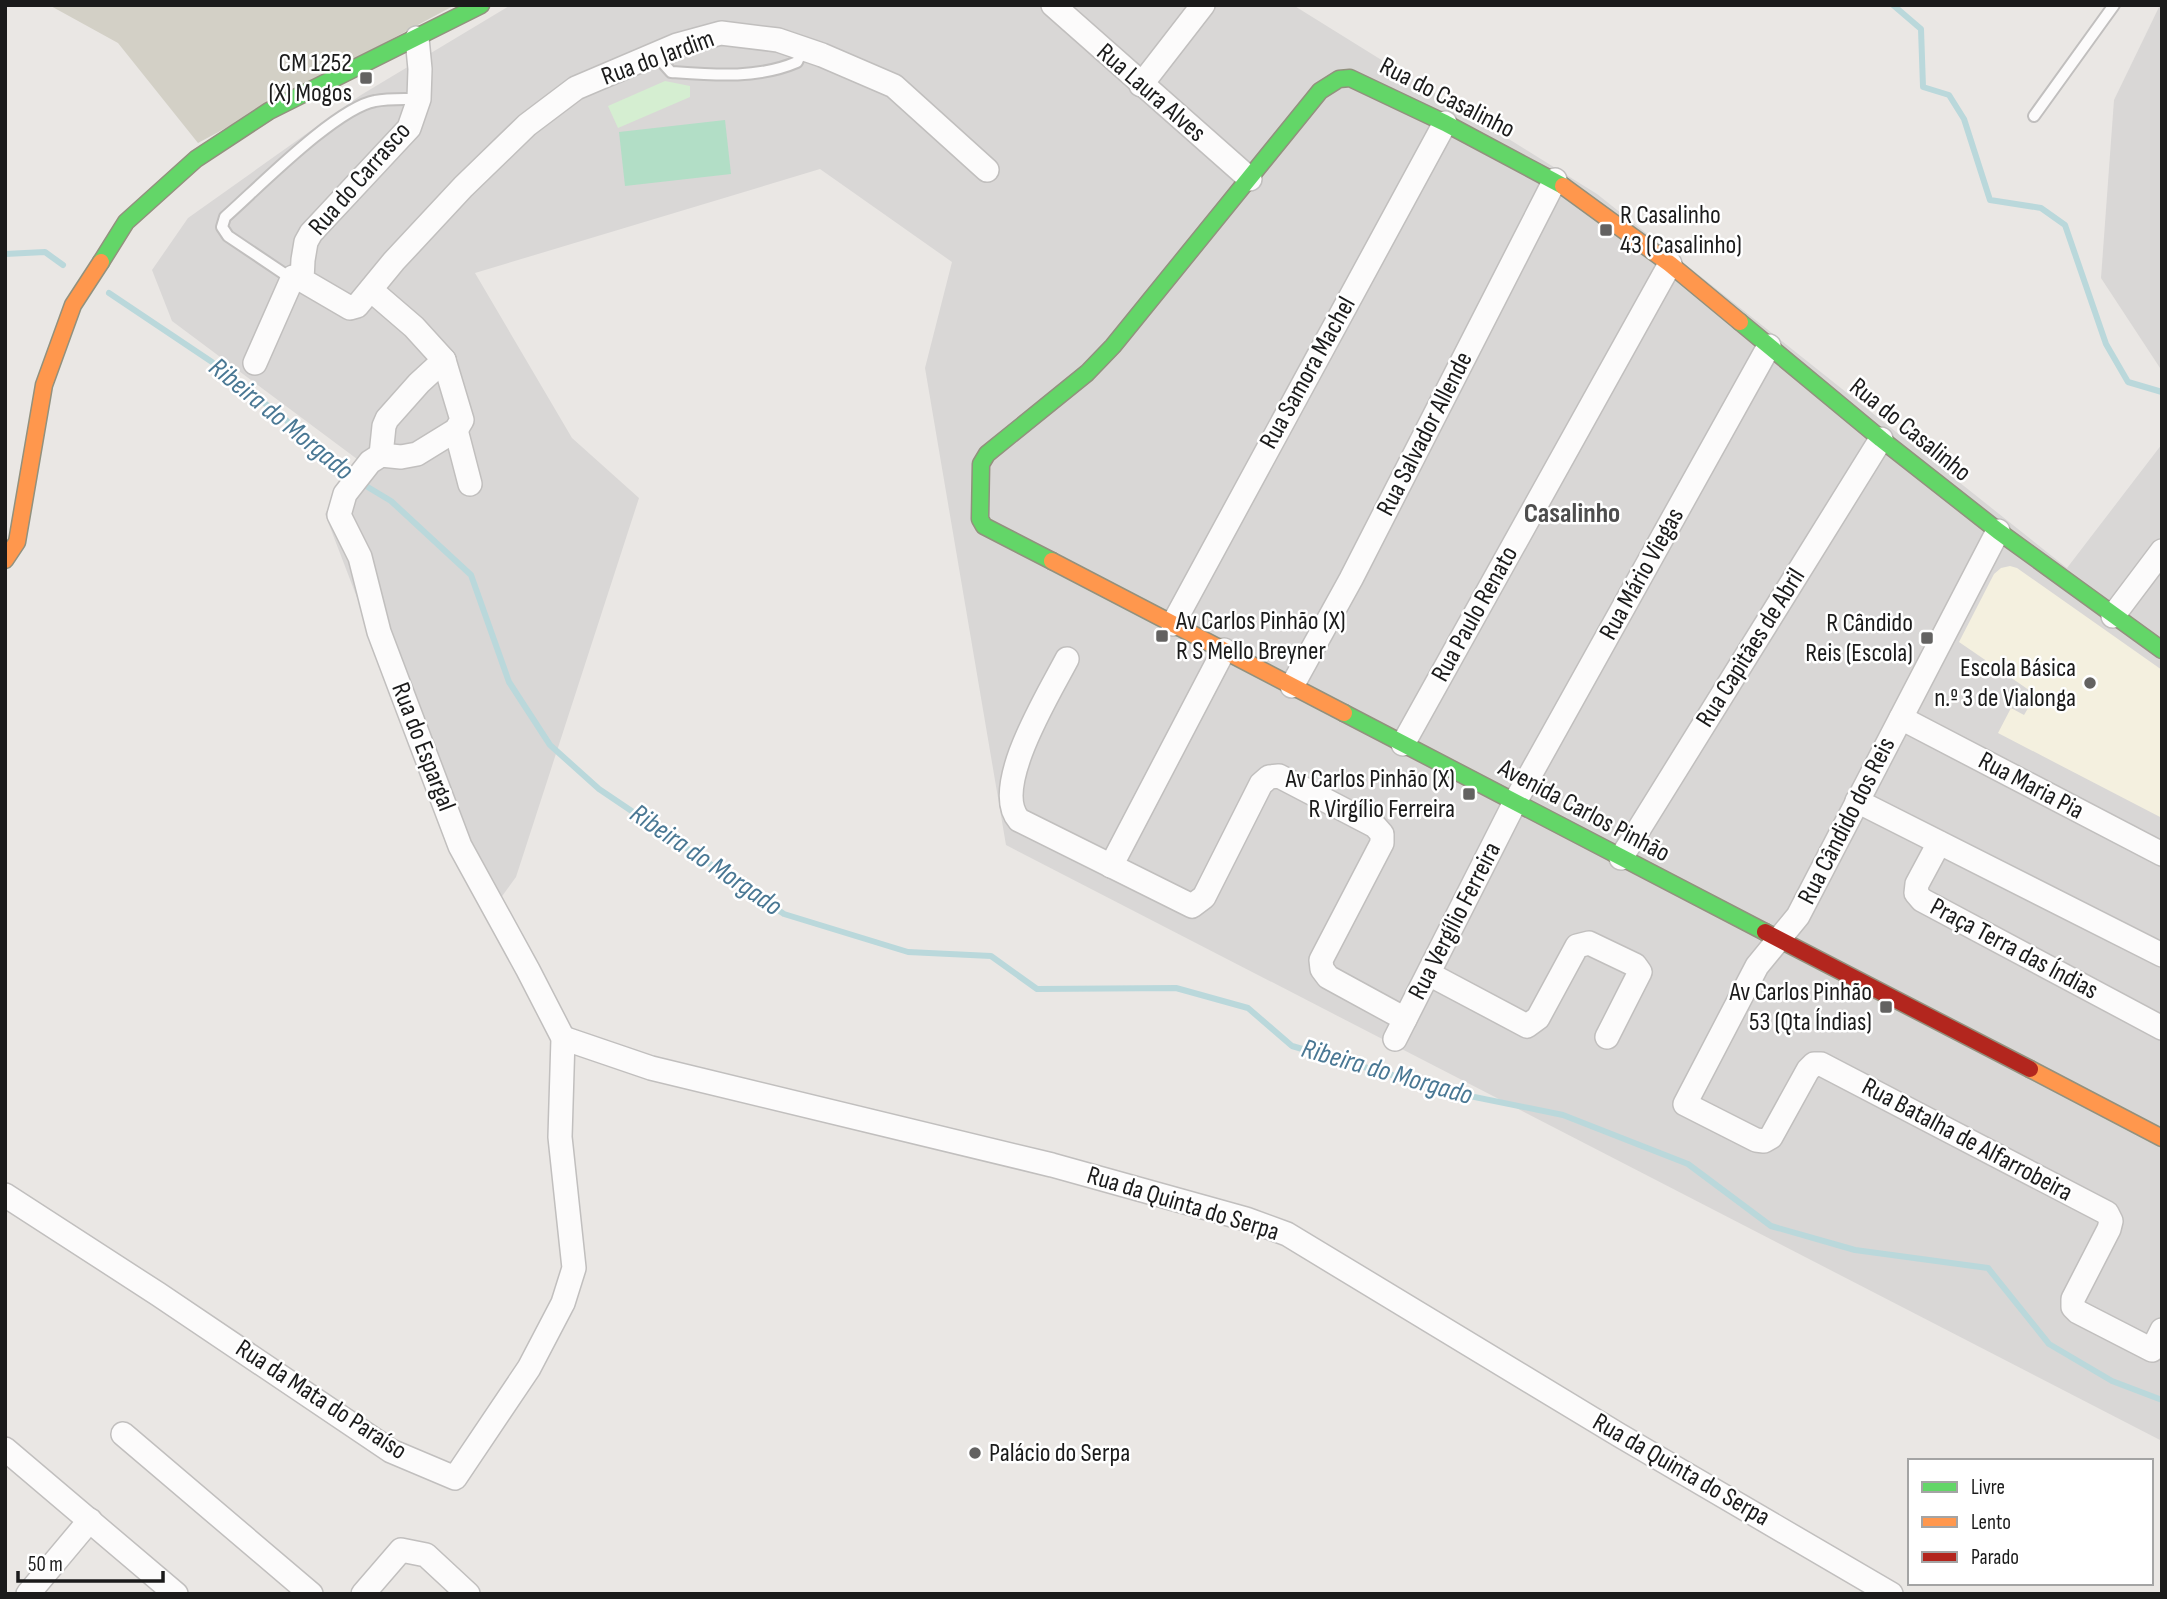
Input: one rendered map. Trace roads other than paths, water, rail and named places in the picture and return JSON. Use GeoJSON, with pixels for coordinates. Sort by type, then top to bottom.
{"type":"FeatureCollection","features":[{"type":"Feature","properties":{"kind":"street"},"geometry":{"type":"LineString","coordinates":[[5,560],[17,542],[48,373],[73,305],[126,222],[196,159],[269,111],[481,5]]}},
{"type":"Feature","properties":{"kind":"street","name":"Rua Laura Alves"},"geometry":{"type":"LineString","coordinates":[[1053,5],[1250,179]]}},
{"type":"Feature","properties":{"kind":"street"},"geometry":{"type":"LineString","coordinates":[[1141,85],[1203,5]]}},
{"type":"Feature","properties":{"kind":"street","name":"Rua do Jardim"},"geometry":{"type":"LineString","coordinates":[[371,290],[394,261],[463,187],[527,125],[576,88],[677,45],[721,33],[779,40],[894,86],[987,170]]}},
{"type":"Feature","properties":{"kind":"street","name":"Rua do Carrasco"},"geometry":{"type":"LineString","coordinates":[[255,363],[297,277],[308,237],[405,134],[414,116],[420,69],[417,38]]}},
{"type":"Feature","properties":{"kind":"street","name":"Rua do Casalinho"},"geometry":{"type":"LineString","coordinates":[[984,526],[980,519],[981,464],[984,457],[1087,373],[1113,346],[1320,91],[1339,79],[1359,80],[1555,180],[1670,264],[1881,439],[1998,531],[2162,650]]}},
{"type":"Feature","properties":{"kind":"street","name":"Rua Samora Machel"},"geometry":{"type":"LineString","coordinates":[[1173,624],[1445,123]]}},
{"type":"Feature","properties":{"kind":"street","name":"Rua Salvador Allende"},"geometry":{"type":"LineString","coordinates":[[1292,686],[1350,579],[1555,180]]}},
{"type":"Feature","properties":{"kind":"street","name":"Rua Paulo Renato"},"geometry":{"type":"LineString","coordinates":[[1403,744],[1670,264]]}},
{"type":"Feature","properties":{"kind":"street"},"geometry":{"type":"LineString","coordinates":[[297,277],[350,308],[357,306],[371,290],[409,322],[444,360],[462,415],[456,430],[412,455],[376,458],[387,419],[444,360]]}},
{"type":"Feature","properties":{"kind":"street","name":"Rua Mário Viegas"},"geometry":{"type":"LineString","coordinates":[[1515,803],[1769,346]]}},
{"type":"Feature","properties":{"kind":"street"},"geometry":{"type":"LineString","coordinates":[[456,430],[470,484]]}},
{"type":"Feature","properties":{"kind":"street","name":"Rua Capitães de Abril"},"geometry":{"type":"LineString","coordinates":[[1620,858],[1881,439]]}},
{"type":"Feature","properties":{"kind":"street","name":"Rua do Espargal"},"geometry":{"type":"LineString","coordinates":[[376,458],[345,494],[339,515],[360,557],[379,632],[460,846],[562,1038]]}},
{"type":"Feature","properties":{"kind":"street","name":"Avenida Carlos Pinhão"},"geometry":{"type":"LineString","coordinates":[[984,526],[2162,1138]]}},
{"type":"Feature","properties":{"kind":"street","name":"Rua Cândido dos Reis"},"geometry":{"type":"LineString","coordinates":[[1685,1104],[1757,965],[1798,916],[1998,531]]}},
{"type":"Feature","properties":{"kind":"street"},"geometry":{"type":"LineString","coordinates":[[2113,616],[2162,551]]}},
{"type":"Feature","properties":{"kind":"street"},"geometry":{"type":"LineString","coordinates":[[1067,659],[1018,757],[1013,776],[1011,805],[1019,820],[1111,866],[1224,650]]}},
{"type":"Feature","properties":{"kind":"street","name":"Rua Maria Pia"},"geometry":{"type":"LineString","coordinates":[[1901,718],[2162,854]]}},
{"type":"Feature","properties":{"kind":"street","name":"Rua Vergílio Ferreira"},"geometry":{"type":"LineString","coordinates":[[1111,866],[1188,905],[1196,904],[1204,897],[1261,784],[1274,776],[1379,829],[1382,844],[1321,960],[1321,965],[1328,977],[1400,1029],[1515,803]]}},
{"type":"Feature","properties":{"kind":"street"},"geometry":{"type":"LineString","coordinates":[[1857,802],[2162,955]]}},
{"type":"Feature","properties":{"kind":"street","name":"Praça Terra das Índias"},"geometry":{"type":"LineString","coordinates":[[1939,844],[1916,889],[1922,900],[2162,1028]]}},
{"type":"Feature","properties":{"kind":"street"},"geometry":{"type":"LineString","coordinates":[[1429,974],[1527,1026],[1538,1018],[1577,946],[1589,943],[1634,965],[1640,972],[1607,1037]]}},
{"type":"Feature","properties":{"kind":"street","name":"Rua da Mata do Paraíso"},"geometry":{"type":"LineString","coordinates":[[5,1195],[391,1451],[455,1478],[529,1368],[563,1303],[574,1268],[560,1137],[562,1038]]}},
{"type":"Feature","properties":{"kind":"street","name":"Rua da Quinta do Serpa"},"geometry":{"type":"LineString","coordinates":[[562,1038],[651,1068],[1052,1165],[1246,1219],[1287,1234],[1619,1435],[1891,1594]]}},
{"type":"Feature","properties":{"kind":"street","name":"Rua Batalha de Alfarrobeira"},"geometry":{"type":"LineString","coordinates":[[1685,1104],[1764,1142],[1770,1137],[1808,1070],[1814,1064],[1821,1064],[2110,1216],[2111,1224],[2073,1299],[2073,1307],[2078,1312],[2157,1340]]}},
{"type":"Feature","properties":{"kind":"street"},"geometry":{"type":"LineString","coordinates":[[123,1434],[311,1594]]}},
{"type":"Feature","properties":{"kind":"street"},"geometry":{"type":"LineString","coordinates":[[5,1449],[176,1594]]}},
{"type":"Feature","properties":{"kind":"street"},"geometry":{"type":"LineString","coordinates":[[28,1594],[90,1520]]}},
{"type":"Feature","properties":{"kind":"street"},"geometry":{"type":"LineString","coordinates":[[363,1594],[401,1550],[426,1555],[468,1594]]}},
{"type":"Feature","properties":{"kind":"lane"},"geometry":{"type":"LineString","coordinates":[[2034,116],[2114,5]]}},
{"type":"Feature","properties":{"kind":"lane"},"geometry":{"type":"LineString","coordinates":[[655,54],[671,72],[739,74],[779,70],[797,62],[803,48]]}},
{"type":"Feature","properties":{"kind":"lane"},"geometry":{"type":"LineString","coordinates":[[297,277],[289,277],[228,236],[222,228],[225,217],[323,130],[353,108],[375,101],[418,99]]}},
{"type":"Feature","properties":{"kind":"waterway"},"geometry":{"type":"LineString","coordinates":[[1893,5],[1921,29],[1923,87],[1949,95],[1964,119],[1990,200],[2041,208],[2065,225],[2106,344],[2128,382],[2162,392]]}},
{"type":"Feature","properties":{"kind":"waterway","name":"Ribeira do Morgado"},"geometry":{"type":"LineString","coordinates":[[5,254],[45,252],[63,265]]}},
{"type":"Feature","properties":{"kind":"waterway","name":"Ribeira do Morgado"},"geometry":{"type":"LineString","coordinates":[[109,293],[212,362],[286,420],[325,460],[352,477]]}},
{"type":"Feature","properties":{"kind":"waterway","name":"Ribeira do Morgado"},"geometry":{"type":"LineString","coordinates":[[361,483],[391,501],[471,575],[509,682],[550,745],[599,789],[784,914],[908,952],[991,956],[1037,989],[1176,988],[1248,1008],[1292,1046],[1450,1092],[1563,1115],[1688,1164],[1771,1226],[1855,1250],[1988,1268],[2049,1344],[2112,1381],[2162,1400]]}},
{"type":"Feature","properties":{"kind":"place","name":"CM 1252 (X) Mogos"},"geometry":{"type":"Point","coordinates":[366,78]}},
{"type":"Feature","properties":{"kind":"place","name":"R Casalinho 43 (Casalinho)"},"geometry":{"type":"Point","coordinates":[1606,230]}},
{"type":"Feature","properties":{"kind":"place","name":"Av Carlos Pinhão (X) R S Mello Breyner"},"geometry":{"type":"Point","coordinates":[1162,636]}},
{"type":"Feature","properties":{"kind":"place","name":"R Cândido Reis (Escola)"},"geometry":{"type":"Point","coordinates":[1927,638]}},
{"type":"Feature","properties":{"kind":"place","name":"Escola Básica n.º 3 de Vialonga"},"geometry":{"type":"Point","coordinates":[2090,683]}},
{"type":"Feature","properties":{"kind":"place","name":"Av Carlos Pinhão (X) R Virgílio Ferreira"},"geometry":{"type":"Point","coordinates":[1469,794]}},
{"type":"Feature","properties":{"kind":"place","name":"Av Carlos Pinhão 53 (Qta Índias)"},"geometry":{"type":"Point","coordinates":[1886,1007]}},
{"type":"Feature","properties":{"kind":"place","name":"Palácio do Serpa"},"geometry":{"type":"Point","coordinates":[975,1453]}},
{"type":"Feature","properties":{"kind":"district","name":"Casalinho"},"geometry":{"type":"Point","coordinates":[1572,513]}}]}
